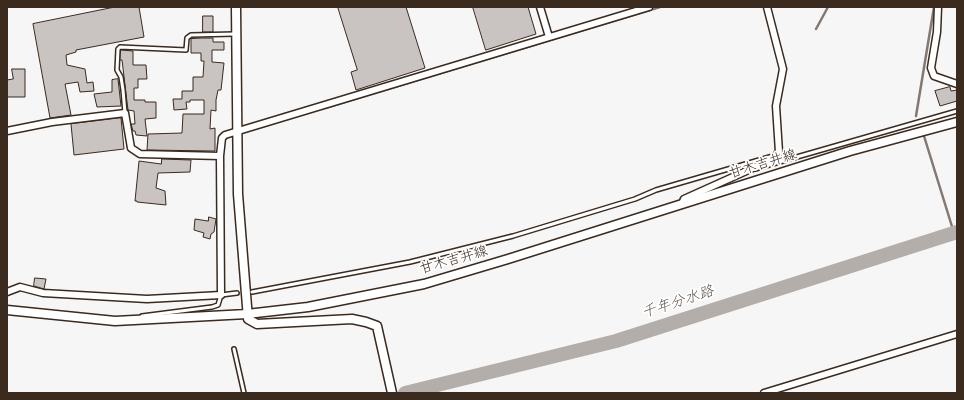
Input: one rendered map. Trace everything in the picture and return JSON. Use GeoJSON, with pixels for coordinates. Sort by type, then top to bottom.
{"type":"FeatureCollection","features":[{"type":"Feature","properties":{"kind":"main road"},"geometry":{"type":"LineString","coordinates":[[236,7],[236,132],[238,194],[248,319],[257,324],[352,320],[366,322],[377,326],[392,393]]}},
{"type":"Feature","properties":{"kind":"main road","name":"甘木吉井線"},"geometry":{"type":"LineString","coordinates":[[7,310],[109,320],[247,314],[308,307],[424,284],[850,152],[957,122]]}},
{"type":"Feature","properties":{"kind":"street"},"geometry":{"type":"LineString","coordinates":[[540,7],[549,38]]}},
{"type":"Feature","properties":{"kind":"street"},"geometry":{"type":"LineString","coordinates":[[7,292],[20,287],[43,293],[147,299],[220,295],[220,156],[222,138],[236,132],[650,7]]}},
{"type":"Feature","properties":{"kind":"street"},"geometry":{"type":"LineString","coordinates":[[682,204],[684,199],[773,159],[780,152],[776,106],[784,69],[767,7]]}},
{"type":"Feature","properties":{"kind":"street"},"geometry":{"type":"LineString","coordinates":[[938,7],[938,32],[931,68],[934,76],[957,84]]}},
{"type":"Feature","properties":{"kind":"street"},"geometry":{"type":"LineString","coordinates":[[7,131],[52,122],[125,113],[131,148],[140,154],[220,156]]}},
{"type":"Feature","properties":{"kind":"street"},"geometry":{"type":"LineString","coordinates":[[764,393],[957,334]]}},
{"type":"Feature","properties":{"kind":"lane"},"geometry":{"type":"LineString","coordinates":[[125,113],[122,84],[117,70],[118,49],[120,47],[186,50],[187,38],[191,34],[237,34]]}},
{"type":"Feature","properties":{"kind":"lane"},"geometry":{"type":"LineString","coordinates":[[751,169],[759,169],[957,111]]}},
{"type":"Feature","properties":{"kind":"lane"},"geometry":{"type":"LineString","coordinates":[[252,292],[410,262],[514,236],[635,200],[656,190],[777,155]]}},
{"type":"Feature","properties":{"kind":"lane"},"geometry":{"type":"LineString","coordinates":[[109,320],[212,307],[218,305],[220,295],[237,293]]}},
{"type":"Feature","properties":{"kind":"lane"},"geometry":{"type":"LineString","coordinates":[[234,349],[244,393]]}},
{"type":"Feature","properties":{"kind":"building"},"geometry":{"type":"Polygon","coordinates":[[[115,7],[139,7],[144,37],[76,50],[76,52],[66,55],[67,65],[85,69],[87,83],[93,82],[94,91],[80,92],[78,82],[65,84],[71,115],[50,118],[33,24],[115,7]]]}},
{"type":"Feature","properties":{"kind":"building"},"geometry":{"type":"Polygon","coordinates":[[[338,7],[406,7],[425,68],[356,90],[351,72],[357,70],[338,7]]]}},
{"type":"Feature","properties":{"kind":"building"},"geometry":{"type":"Polygon","coordinates":[[[473,7],[528,7],[536,34],[486,50],[473,7]]]}},
{"type":"Feature","properties":{"kind":"building"},"geometry":{"type":"Polygon","coordinates":[[[203,16],[213,16],[213,32],[203,32],[203,16]]]}},
{"type":"Feature","properties":{"kind":"building"},"geometry":{"type":"Polygon","coordinates":[[[213,38],[213,42],[224,42],[224,50],[212,50],[212,62],[224,63],[221,90],[218,90],[216,100],[216,111],[211,110],[210,129],[215,128],[215,151],[147,150],[148,134],[182,133],[183,114],[204,114],[204,100],[190,100],[190,102],[186,102],[187,109],[174,110],[173,99],[182,99],[182,91],[193,91],[193,77],[203,77],[204,61],[201,61],[201,53],[191,53],[191,39],[213,38]]]}},
{"type":"Feature","properties":{"kind":"building"},"geometry":{"type":"Polygon","coordinates":[[[121,50],[133,51],[133,65],[146,65],[147,79],[138,79],[138,88],[134,88],[134,100],[156,102],[156,118],[145,119],[147,136],[136,135],[135,131],[133,131],[131,124],[135,124],[134,111],[128,110],[122,60],[120,60],[121,50]]]}},
{"type":"Feature","properties":{"kind":"building"},"geometry":{"type":"Polygon","coordinates":[[[12,69],[25,69],[25,97],[7,97],[7,80],[13,79],[12,69]]]}},
{"type":"Feature","properties":{"kind":"building"},"geometry":{"type":"Polygon","coordinates":[[[118,79],[121,106],[97,107],[94,94],[112,92],[112,80],[118,79]]]}},
{"type":"Feature","properties":{"kind":"building"},"geometry":{"type":"Polygon","coordinates":[[[950,87],[951,91],[957,90],[957,101],[940,106],[935,91],[950,87]]]}},
{"type":"Feature","properties":{"kind":"building"},"geometry":{"type":"Polygon","coordinates":[[[121,118],[124,149],[74,155],[71,124],[121,118]]]}},
{"type":"Feature","properties":{"kind":"building"},"geometry":{"type":"Polygon","coordinates":[[[162,159],[191,160],[190,172],[158,173],[156,188],[165,191],[166,205],[135,201],[139,161],[161,164],[162,159]]]}},
{"type":"Feature","properties":{"kind":"building"},"geometry":{"type":"Polygon","coordinates":[[[209,217],[216,219],[214,232],[211,234],[210,239],[203,237],[204,233],[194,230],[195,219],[208,221],[209,217]]]}},
{"type":"Feature","properties":{"kind":"building"},"geometry":{"type":"Polygon","coordinates":[[[35,278],[46,279],[44,289],[34,286],[35,278]]]}},
{"type":"Feature","properties":{"kind":"waterway"},"geometry":{"type":"LineString","coordinates":[[325,108],[660,7]]}},
{"type":"Feature","properties":{"kind":"waterway"},"geometry":{"type":"LineString","coordinates":[[816,29],[828,7]]}},
{"type":"Feature","properties":{"kind":"waterway"},"geometry":{"type":"LineString","coordinates":[[916,116],[934,7]]}},
{"type":"Feature","properties":{"kind":"waterway"},"geometry":{"type":"LineString","coordinates":[[924,136],[954,233]]}},
{"type":"Feature","properties":{"kind":"waterway","name":"千年分水路"},"geometry":{"type":"LineString","coordinates":[[405,393],[616,341],[957,232]]}}]}
